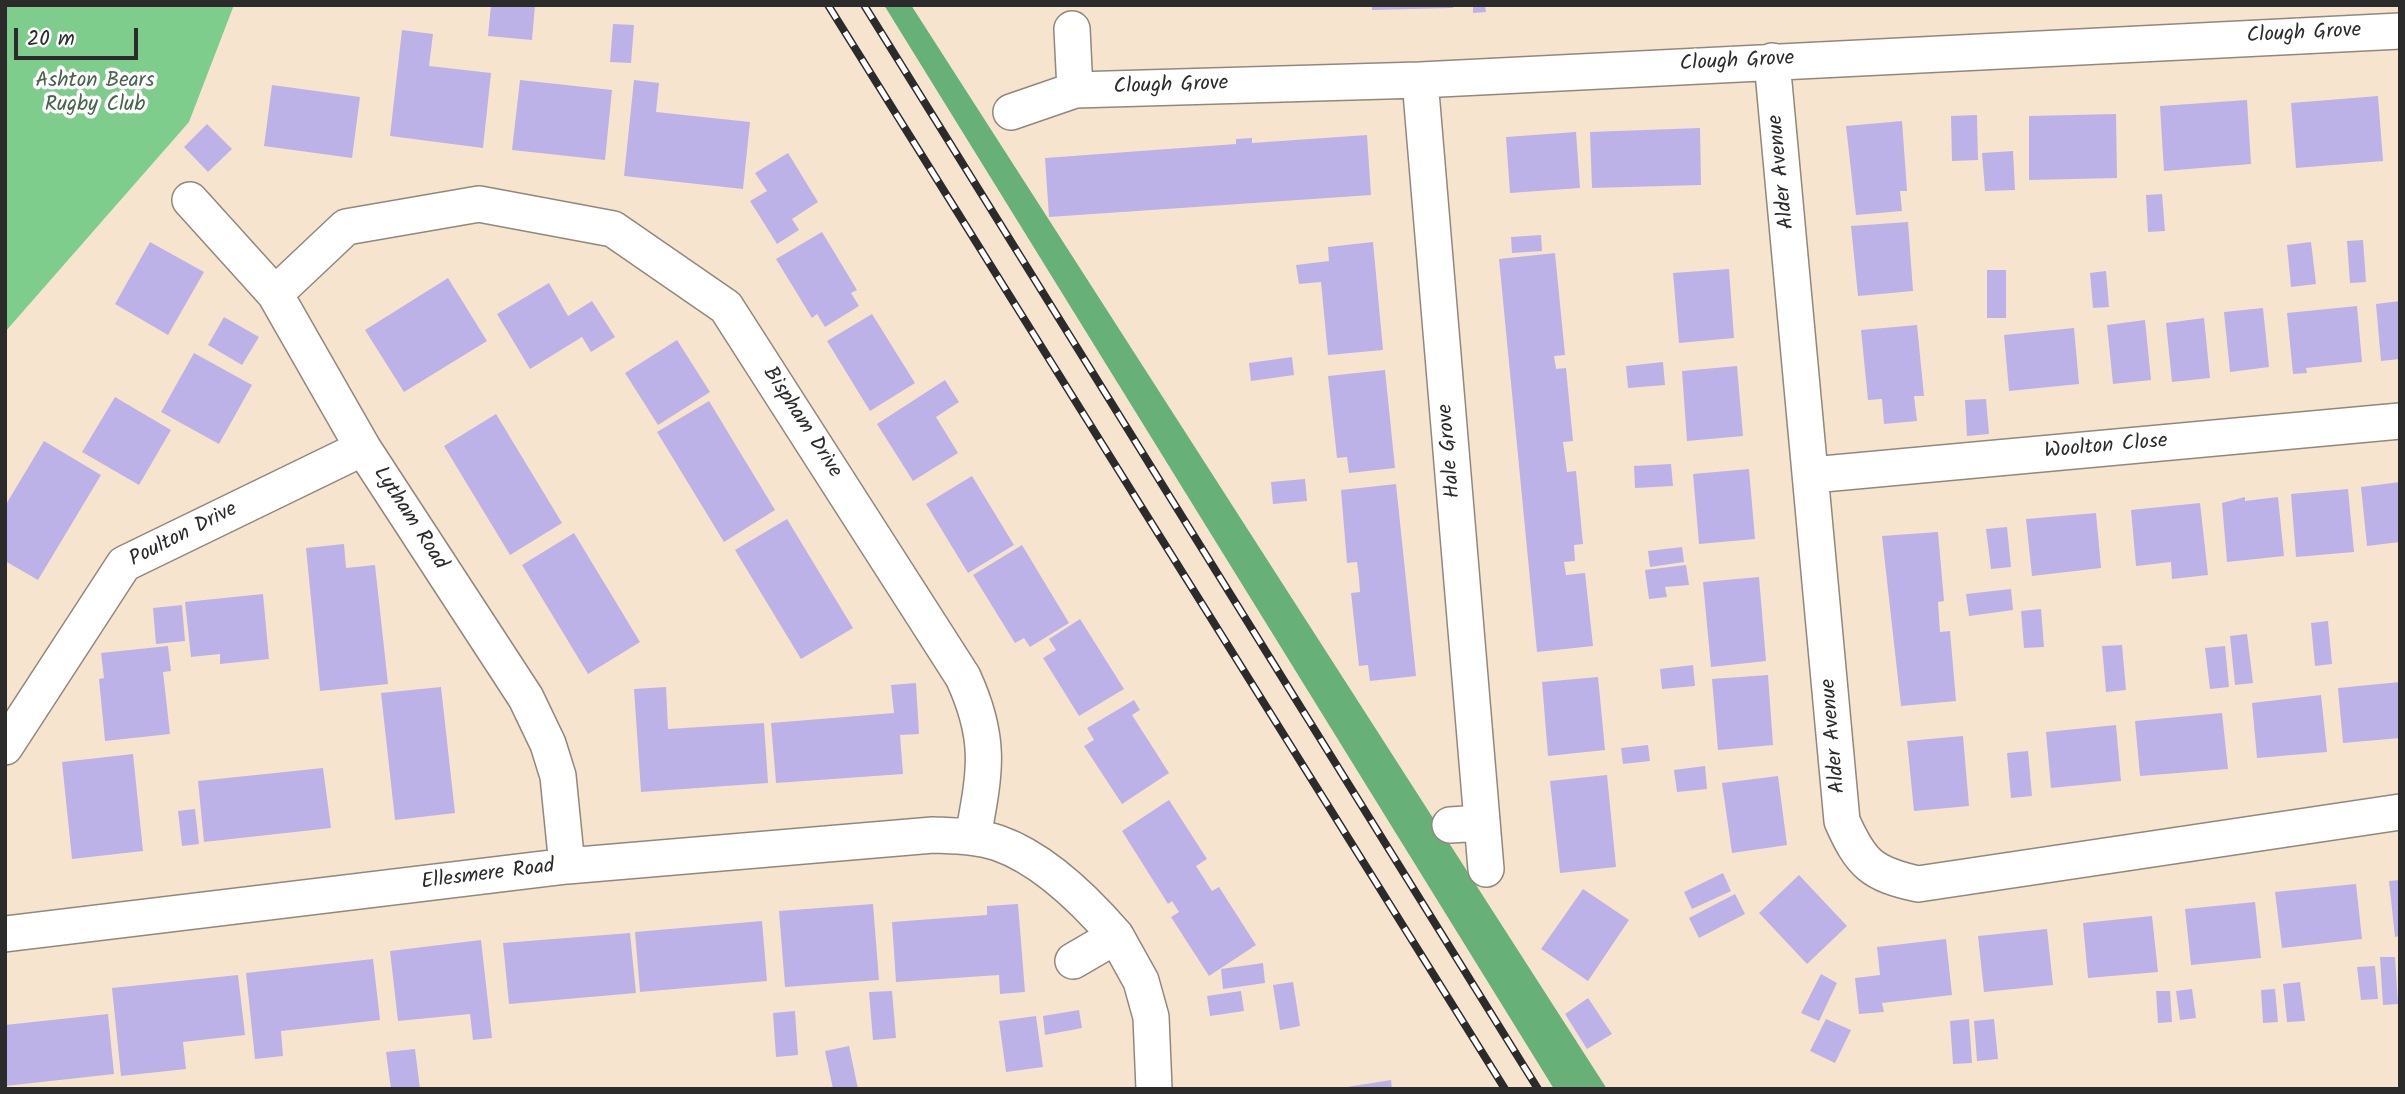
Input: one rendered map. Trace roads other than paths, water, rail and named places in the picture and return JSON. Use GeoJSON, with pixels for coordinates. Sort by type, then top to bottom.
{"type":"FeatureCollection","features":[{"type":"Feature","properties":{"kind":"street"},"geometry":{"type":"LineString","coordinates":[[1072,29],[1075,90]]}},
{"type":"Feature","properties":{"kind":"street","name":"Clough Grove"},"geometry":{"type":"LineString","coordinates":[[1011,112],[1075,90],[1420,80],[2400,30]]}},
{"type":"Feature","properties":{"kind":"street","name":"Alder Avenue"},"geometry":{"type":"LineString","coordinates":[[1772,61],[1842,821],[1856,854],[1886,877],[1919,884],[2400,812]]}},
{"type":"Feature","properties":{"kind":"street","name":"Hale Grove"},"geometry":{"type":"LineString","coordinates":[[1420,80],[1466,824],[1486,869]]}},
{"type":"Feature","properties":{"kind":"street","name":"Lytham Road"},"geometry":{"type":"LineString","coordinates":[[190,200],[275,294],[363,448],[526,698],[548,744],[558,776],[567,866]]}},
{"type":"Feature","properties":{"kind":"street","name":"Bispham Drive"},"geometry":{"type":"LineString","coordinates":[[275,294],[346,227],[479,204],[613,229],[726,307],[968,688],[978,709],[984,735],[982,787],[973,837]]}},
{"type":"Feature","properties":{"kind":"street","name":"Woolton Close"},"geometry":{"type":"LineString","coordinates":[[1812,475],[2400,421]]}},
{"type":"Feature","properties":{"kind":"street","name":"Poulton Drive"},"geometry":{"type":"LineString","coordinates":[[5,747],[124,564],[363,448]]}},
{"type":"Feature","properties":{"kind":"street","name":"Ellesmere Road"},"geometry":{"type":"LineString","coordinates":[[5,934],[567,866],[933,835],[973,837]]}},
{"type":"Feature","properties":{"kind":"street"},"geometry":{"type":"LineString","coordinates":[[973,837],[998,843],[1044,868],[1095,911],[1116,936],[1141,981],[1151,1017],[1154,1089]]}},
{"type":"Feature","properties":{"kind":"street"},"geometry":{"type":"LineString","coordinates":[[1073,961],[1116,936]]}},
{"type":"Feature","properties":{"kind":"railway"},"geometry":{"type":"LineString","coordinates":[[828,5],[1505,1089]]}},
{"type":"Feature","properties":{"kind":"railway"},"geometry":{"type":"LineString","coordinates":[[864,5],[1538,1089]]}},
{"type":"Feature","properties":{"kind":"park label","name":"Ashton Bears Rugby Club"},"geometry":{"type":"Point","coordinates":[95,94]}}]}
